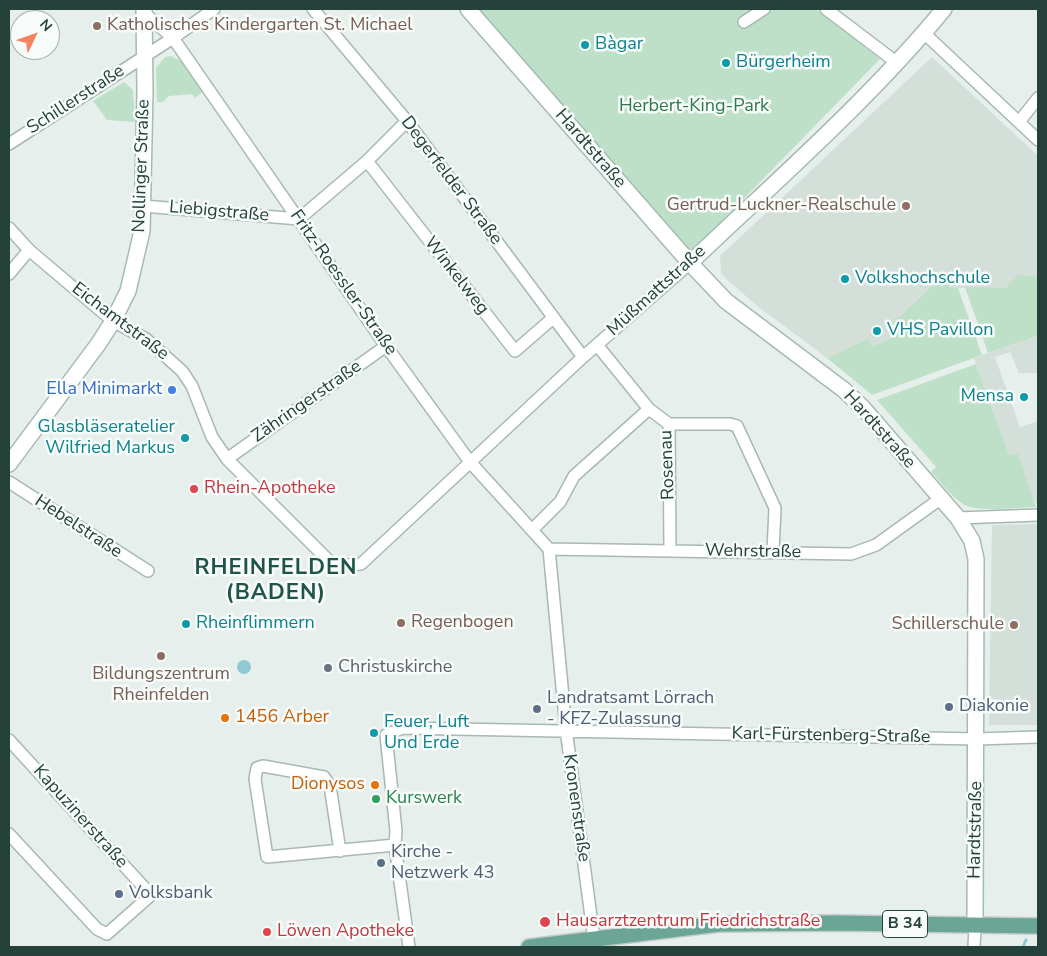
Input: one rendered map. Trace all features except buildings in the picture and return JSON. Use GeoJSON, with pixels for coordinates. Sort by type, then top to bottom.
{"type":"FeatureCollection","features":[{"type":"Feature","properties":{"kind":"main road","name":"B 34"},"geometry":{"type":"LineString","coordinates":[[530,947],[595,943],[719,924],[836,923],[1038,926]]}},
{"type":"Feature","properties":{"kind":"street","name":"Schillerstraße"},"geometry":{"type":"LineString","coordinates":[[9,144],[173,38],[214,9]]}},
{"type":"Feature","properties":{"kind":"street","name":"Degerfelder Straße"},"geometry":{"type":"LineString","coordinates":[[313,9],[407,121],[552,318],[584,357]]}},
{"type":"Feature","properties":{"kind":"street","name":"Hardtstraße"},"geometry":{"type":"LineString","coordinates":[[468,9],[690,263],[726,301],[844,390],[863,408],[958,518],[972,541],[976,559],[975,926]]}},
{"type":"Feature","properties":{"kind":"street"},"geometry":{"type":"LineString","coordinates":[[744,22],[764,9]]}},
{"type":"Feature","properties":{"kind":"street"},"geometry":{"type":"LineString","coordinates":[[826,9],[896,62]]}},
{"type":"Feature","properties":{"kind":"street","name":"Müßmattstraße"},"geometry":{"type":"LineString","coordinates":[[361,564],[597,345],[690,263],[832,128],[924,33],[944,9]]}},
{"type":"Feature","properties":{"kind":"street","name":"Fritz-Roessler-Straße"},"geometry":{"type":"LineString","coordinates":[[144,10],[173,38],[386,346],[470,462],[549,550]]}},
{"type":"Feature","properties":{"kind":"street","name":"Nollinger Straße"},"geometry":{"type":"LineString","coordinates":[[9,464],[113,321],[128,291],[142,231],[144,10]]}},
{"type":"Feature","properties":{"kind":"street"},"geometry":{"type":"LineString","coordinates":[[924,33],[1038,140]]}},
{"type":"Feature","properties":{"kind":"street"},"geometry":{"type":"LineString","coordinates":[[1019,122],[1038,98]]}},
{"type":"Feature","properties":{"kind":"street"},"geometry":{"type":"LineString","coordinates":[[299,219],[367,161],[407,121]]}},
{"type":"Feature","properties":{"kind":"street","name":"Winkelweg"},"geometry":{"type":"LineString","coordinates":[[367,161],[515,351],[552,318]]}},
{"type":"Feature","properties":{"kind":"street","name":"Liebigstraße"},"geometry":{"type":"LineString","coordinates":[[143,206],[299,219]]}},
{"type":"Feature","properties":{"kind":"street","name":"Eichamtstraße"},"geometry":{"type":"LineString","coordinates":[[9,228],[29,250],[113,321],[146,339],[182,371],[192,386],[212,437],[227,459],[334,566],[361,564]]}},
{"type":"Feature","properties":{"kind":"street"},"geometry":{"type":"LineString","coordinates":[[9,274],[29,250]]}},
{"type":"Feature","properties":{"kind":"street","name":"Rosenau"},"geometry":{"type":"LineString","coordinates":[[597,345],[649,409],[669,424],[670,551]]}},
{"type":"Feature","properties":{"kind":"street","name":"Zähringerstraße"},"geometry":{"type":"LineString","coordinates":[[227,459],[386,346]]}},
{"type":"Feature","properties":{"kind":"street"},"geometry":{"type":"LineString","coordinates":[[532,530],[560,502],[574,476],[649,409]]}},
{"type":"Feature","properties":{"kind":"street"},"geometry":{"type":"LineString","coordinates":[[669,424],[730,424],[737,426],[775,508],[773,552]]}},
{"type":"Feature","properties":{"kind":"street","name":"Hebelstraße"},"geometry":{"type":"LineString","coordinates":[[9,482],[148,571]]}},
{"type":"Feature","properties":{"kind":"street","name":"Wehrstraße"},"geometry":{"type":"LineString","coordinates":[[549,550],[851,554],[876,545],[940,499]]}},
{"type":"Feature","properties":{"kind":"street"},"geometry":{"type":"LineString","coordinates":[[958,518],[1038,515]]}},
{"type":"Feature","properties":{"kind":"street","name":"Kronenstraße"},"geometry":{"type":"LineString","coordinates":[[549,550],[566,729],[595,943]]}},
{"type":"Feature","properties":{"kind":"street","name":"Karl-Fürstenberg-Straße"},"geometry":{"type":"LineString","coordinates":[[395,845],[396,831],[386,735],[402,728],[420,726],[977,739],[1038,737]]}},
{"type":"Feature","properties":{"kind":"street","name":"Kapuzinerstraße"},"geometry":{"type":"LineString","coordinates":[[9,740],[151,895],[107,934],[97,929],[9,834]]}},
{"type":"Feature","properties":{"kind":"street"},"geometry":{"type":"LineString","coordinates":[[340,851],[330,786],[324,777],[263,766],[257,768],[255,779],[267,857],[340,851],[395,845],[409,947]]}},
{"type":"Feature","properties":{"kind":"street"},"geometry":{"type":"LineString","coordinates":[[974,947],[975,926]]}},
{"type":"Feature","properties":{"kind":"shaded area","name":"Gertrud-Luckner-Realschule"},"geometry":{"type":"Polygon","coordinates":[[[932,57],[1038,156],[1038,276],[1018,276],[1005,288],[948,288],[888,325],[893,337],[872,347],[867,338],[827,358],[756,305],[721,274],[720,256],[932,57]]]}},
{"type":"Feature","properties":{"kind":"shaded area"},"geometry":{"type":"Polygon","coordinates":[[[1038,336],[1038,373],[1019,373],[1010,352],[995,357],[1020,427],[1038,421],[1038,507],[1009,455],[974,358],[1038,336]]]}},
{"type":"Feature","properties":{"kind":"shaded area","name":"Schillerschule"},"geometry":{"type":"Polygon","coordinates":[[[1038,524],[1038,725],[989,725],[992,525],[1038,524]]]}},
{"type":"Feature","properties":{"kind":"green space","name":"Herbert-King-Park"},"geometry":{"type":"Polygon","coordinates":[[[478,9],[816,9],[880,59],[689,255],[478,9]]]}},
{"type":"Feature","properties":{"kind":"green space"},"geometry":{"type":"Polygon","coordinates":[[[171,56],[183,62],[205,90],[195,98],[192,94],[169,96],[163,102],[157,102],[156,68],[165,57],[171,56]]]}},
{"type":"Feature","properties":{"kind":"green space"},"geometry":{"type":"Polygon","coordinates":[[[124,82],[133,90],[135,122],[107,120],[93,101],[124,82]]]}},
{"type":"Feature","properties":{"kind":"green space"},"geometry":{"type":"Polygon","coordinates":[[[1018,275],[1038,276],[1038,336],[988,353],[965,287],[1005,288],[1018,275]]]}},
{"type":"Feature","properties":{"kind":"green space"},"geometry":{"type":"Polygon","coordinates":[[[948,281],[949,288],[958,288],[982,355],[872,395],[827,358],[868,338],[872,347],[893,337],[888,325],[901,316],[936,282],[948,281]]]}},
{"type":"Feature","properties":{"kind":"green space"},"geometry":{"type":"Polygon","coordinates":[[[976,364],[1009,455],[1018,454],[1036,507],[981,509],[960,502],[931,472],[936,467],[877,400],[976,364]]]}},
{"type":"Feature","properties":{"kind":"water"},"geometry":{"type":"Polygon","coordinates":[[[244,660],[249,662],[251,667],[249,672],[244,674],[239,672],[237,667],[239,662],[244,660]]]}},
{"type":"Feature","properties":{"kind":"waterway"},"geometry":{"type":"LineString","coordinates":[[1023,947],[1026,940]]}},
{"type":"Feature","properties":{"kind":"place","name":"Katholisches Kindergarten St. Michael"},"geometry":{"type":"Point","coordinates":[97,26]}},
{"type":"Feature","properties":{"kind":"place","name":"Bàgar"},"geometry":{"type":"Point","coordinates":[585,45]}},
{"type":"Feature","properties":{"kind":"place","name":"Bürgerheim"},"geometry":{"type":"Point","coordinates":[726,63]}},
{"type":"Feature","properties":{"kind":"place","name":"Gertrud-Luckner-Realschule"},"geometry":{"type":"Point","coordinates":[906,206]}},
{"type":"Feature","properties":{"kind":"place","name":"Volkshochschule"},"geometry":{"type":"Point","coordinates":[845,279]}},
{"type":"Feature","properties":{"kind":"place","name":"VHS Pavillon"},"geometry":{"type":"Point","coordinates":[877,331]}},
{"type":"Feature","properties":{"kind":"place","name":"Ella Minimarkt"},"geometry":{"type":"Point","coordinates":[172,390]}},
{"type":"Feature","properties":{"kind":"place","name":"Mensa"},"geometry":{"type":"Point","coordinates":[1024,397]}},
{"type":"Feature","properties":{"kind":"place","name":"Glasbläseratelier Wilfried Markus"},"geometry":{"type":"Point","coordinates":[185,438]}},
{"type":"Feature","properties":{"kind":"place","name":"Rhein-Apotheke"},"geometry":{"type":"Point","coordinates":[194,489]}},
{"type":"Feature","properties":{"kind":"place","name":"Regenbogen"},"geometry":{"type":"Point","coordinates":[401,623]}},
{"type":"Feature","properties":{"kind":"place","name":"Rheinflimmern"},"geometry":{"type":"Point","coordinates":[186,624]}},
{"type":"Feature","properties":{"kind":"place","name":"Schillerschule"},"geometry":{"type":"Point","coordinates":[1014,625]}},
{"type":"Feature","properties":{"kind":"place","name":"Bildungszentrum Rheinfelden"},"geometry":{"type":"Point","coordinates":[161,656]}},
{"type":"Feature","properties":{"kind":"place","name":"Christuskirche"},"geometry":{"type":"Point","coordinates":[328,668]}},
{"type":"Feature","properties":{"kind":"place","name":"Diakonie"},"geometry":{"type":"Point","coordinates":[949,707]}},
{"type":"Feature","properties":{"kind":"place","name":"Landratsamt Lörrach - KFZ-Zulassung"},"geometry":{"type":"Point","coordinates":[537,709]}},
{"type":"Feature","properties":{"kind":"place","name":"1456 Arber"},"geometry":{"type":"Point","coordinates":[225,718]}},
{"type":"Feature","properties":{"kind":"place","name":"Feuer, Luft Und Erde"},"geometry":{"type":"Point","coordinates":[374,733]}},
{"type":"Feature","properties":{"kind":"place","name":"Dionysos"},"geometry":{"type":"Point","coordinates":[375,785]}},
{"type":"Feature","properties":{"kind":"place","name":"Kurswerk"},"geometry":{"type":"Point","coordinates":[376,799]}},
{"type":"Feature","properties":{"kind":"place","name":"Kirche - Netzwerk 43"},"geometry":{"type":"Point","coordinates":[381,863]}},
{"type":"Feature","properties":{"kind":"place","name":"Volksbank"},"geometry":{"type":"Point","coordinates":[119,894]}},
{"type":"Feature","properties":{"kind":"place","name":"Hausarztzentrum Friedrichstraße"},"geometry":{"type":"Point","coordinates":[545,922]}},
{"type":"Feature","properties":{"kind":"place","name":"Löwen Apotheke"},"geometry":{"type":"Point","coordinates":[267,932]}},
{"type":"Feature","properties":{"kind":"district","name":"RHEINFELDEN (BADEN)"},"geometry":{"type":"Point","coordinates":[276,582]}}]}
